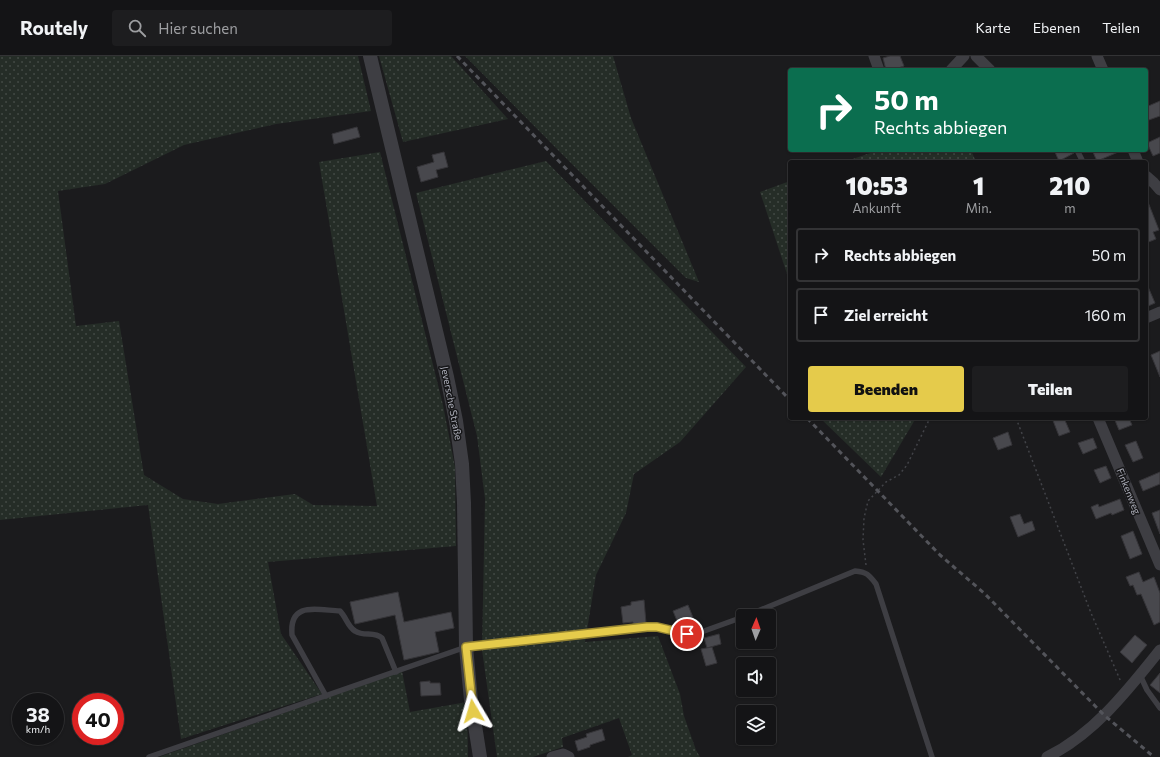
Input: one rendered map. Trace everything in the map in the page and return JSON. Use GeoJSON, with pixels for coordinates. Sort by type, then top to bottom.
{"type":"FeatureCollection","features":[{"type":"Feature","properties":{"kind":"street","name":"Jeversche Straße"},"geometry":{"type":"LineString","coordinates":[[370,56],[446,370],[457,428],[464,483],[466,647],[471,700],[480,757]]}},
{"type":"Feature","properties":{"kind":"street"},"geometry":{"type":"LineString","coordinates":[[874,56],[878,68]]}},
{"type":"Feature","properties":{"kind":"street"},"geometry":{"type":"LineString","coordinates":[[953,68],[964,56]]}},
{"type":"Feature","properties":{"kind":"street"},"geometry":{"type":"LineString","coordinates":[[976,56],[988,68]]}},
{"type":"Feature","properties":{"kind":"street"},"geometry":{"type":"LineString","coordinates":[[1097,56],[1102,68]]}},
{"type":"Feature","properties":{"kind":"street"},"geometry":{"type":"LineString","coordinates":[[1148,178],[1160,190]]}},
{"type":"Feature","properties":{"kind":"street"},"geometry":{"type":"LineString","coordinates":[[1148,317],[1160,312]]}},
{"type":"Feature","properties":{"kind":"street","name":"Finkenweg"},"geometry":{"type":"LineString","coordinates":[[1099,420],[1160,565]]}},
{"type":"Feature","properties":{"kind":"street"},"geometry":{"type":"LineString","coordinates":[[1047,757],[1084,734],[1126,692],[1160,650]]}},
{"type":"Feature","properties":{"kind":"street"},"geometry":{"type":"LineString","coordinates":[[552,757],[564,754],[568,757]]}},
{"type":"Feature","properties":{"kind":"lane"},"geometry":{"type":"LineString","coordinates":[[763,609],[855,571],[866,573],[876,584],[932,757]]}},
{"type":"Feature","properties":{"kind":"lane"},"geometry":{"type":"LineString","coordinates":[[326,696],[292,635],[291,625],[293,619],[296,614],[305,610],[340,611],[356,632],[378,634],[382,638],[396,672]]}},
{"type":"Feature","properties":{"kind":"lane"},"geometry":{"type":"LineString","coordinates":[[149,757],[466,647],[647,627],[657,627],[693,635],[736,620]]}},
{"type":"Feature","properties":{"kind":"lane"},"geometry":{"type":"LineString","coordinates":[[1140,675],[1147,690],[1160,708]]}},
{"type":"Feature","properties":{"kind":"path"},"geometry":{"type":"LineString","coordinates":[[866,573],[863,540],[864,518],[868,501],[886,482],[900,475],[907,466],[929,420]]}},
{"type":"Feature","properties":{"kind":"path"},"geometry":{"type":"LineString","coordinates":[[1017,420],[1091,613],[1126,692]]}},
{"type":"Feature","properties":{"kind":"shaded area"},"geometry":{"type":"Polygon","coordinates":[[[0,56],[358,56],[371,111],[276,124],[184,145],[105,184],[58,191],[76,326],[119,321],[144,475],[183,499],[218,504],[295,494],[313,505],[377,506],[319,162],[380,152],[443,405],[455,467],[456,546],[268,562],[281,634],[322,694],[181,739],[148,505],[0,520],[0,56]]]}},
{"type":"Feature","properties":{"kind":"shaded area"},"geometry":{"type":"Polygon","coordinates":[[[379,56],[451,56],[508,119],[403,142],[379,56]]]}},
{"type":"Feature","properties":{"kind":"shaded area"},"geometry":{"type":"Polygon","coordinates":[[[465,56],[613,56],[631,118],[699,282],[686,278],[465,56]]]}},
{"type":"Feature","properties":{"kind":"shaded area"},"geometry":{"type":"Polygon","coordinates":[[[873,152],[972,152],[975,160],[850,160],[873,152]]]}},
{"type":"Feature","properties":{"kind":"shaded area"},"geometry":{"type":"Polygon","coordinates":[[[546,161],[746,367],[680,442],[634,474],[626,513],[596,575],[585,642],[658,636],[680,694],[684,716],[700,757],[628,757],[632,755],[619,718],[562,738],[563,747],[533,757],[497,757],[482,650],[485,499],[477,436],[416,193],[546,161]]]}},
{"type":"Feature","properties":{"kind":"shaded area"},"geometry":{"type":"Polygon","coordinates":[[[788,182],[788,277],[760,192],[788,182]]]}},
{"type":"Feature","properties":{"kind":"shaded area"},"geometry":{"type":"Polygon","coordinates":[[[822,420],[915,420],[881,477],[822,420]]]}},
{"type":"Feature","properties":{"kind":"shaded area"},"geometry":{"type":"Polygon","coordinates":[[[402,671],[410,712],[467,702],[468,757],[159,757],[402,671]]]}},
{"type":"Feature","properties":{"kind":"building"},"geometry":{"type":"Polygon","coordinates":[[[900,56],[904,66],[898,68],[886,68],[883,58],[900,56]]]}},
{"type":"Feature","properties":{"kind":"building"},"geometry":{"type":"Polygon","coordinates":[[[1160,101],[1160,116],[1148,120],[1148,106],[1160,101]]]}},
{"type":"Feature","properties":{"kind":"building"},"geometry":{"type":"Polygon","coordinates":[[[357,127],[360,137],[334,144],[332,134],[357,127]]]}},
{"type":"Feature","properties":{"kind":"building"},"geometry":{"type":"Polygon","coordinates":[[[1160,137],[1160,153],[1153,156],[1148,143],[1160,137]]]}},
{"type":"Feature","properties":{"kind":"building"},"geometry":{"type":"Polygon","coordinates":[[[444,152],[448,167],[436,170],[438,177],[421,182],[417,167],[434,162],[432,155],[444,152]]]}},
{"type":"Feature","properties":{"kind":"building"},"geometry":{"type":"Polygon","coordinates":[[[1055,152],[1074,152],[1061,160],[1059,160],[1055,152]]]}},
{"type":"Feature","properties":{"kind":"building"},"geometry":{"type":"Polygon","coordinates":[[[1093,152],[1118,152],[1099,160],[1097,160],[1093,152]]]}},
{"type":"Feature","properties":{"kind":"building"},"geometry":{"type":"Polygon","coordinates":[[[1148,202],[1159,230],[1153,232],[1156,239],[1148,242],[1148,202]]]}},
{"type":"Feature","properties":{"kind":"building"},"geometry":{"type":"Polygon","coordinates":[[[1148,287],[1155,303],[1148,306],[1148,287]]]}},
{"type":"Feature","properties":{"kind":"building"},"geometry":{"type":"Polygon","coordinates":[[[1160,351],[1160,377],[1151,355],[1160,351]]]}},
{"type":"Feature","properties":{"kind":"building"},"geometry":{"type":"Polygon","coordinates":[[[1053,420],[1065,420],[1070,432],[1059,436],[1053,420]]]}},
{"type":"Feature","properties":{"kind":"building"},"geometry":{"type":"Polygon","coordinates":[[[1115,420],[1130,420],[1132,425],[1119,430],[1115,420]]]}},
{"type":"Feature","properties":{"kind":"building"},"geometry":{"type":"Polygon","coordinates":[[[1008,432],[1012,445],[998,450],[993,438],[1008,432]]]}},
{"type":"Feature","properties":{"kind":"building"},"geometry":{"type":"Polygon","coordinates":[[[1093,438],[1097,448],[1083,454],[1078,443],[1093,438]]]}},
{"type":"Feature","properties":{"kind":"building"},"geometry":{"type":"Polygon","coordinates":[[[1136,441],[1143,458],[1133,462],[1125,445],[1136,441]]]}},
{"type":"Feature","properties":{"kind":"building"},"geometry":{"type":"Polygon","coordinates":[[[1106,466],[1111,478],[1100,483],[1094,470],[1106,466]]]}},
{"type":"Feature","properties":{"kind":"building"},"geometry":{"type":"Polygon","coordinates":[[[1160,472],[1160,484],[1143,491],[1139,481],[1160,472]]]}},
{"type":"Feature","properties":{"kind":"building"},"geometry":{"type":"Polygon","coordinates":[[[1120,499],[1124,510],[1096,519],[1091,507],[1098,504],[1099,507],[1120,499]]]}},
{"type":"Feature","properties":{"kind":"building"},"geometry":{"type":"Polygon","coordinates":[[[1160,510],[1160,534],[1152,513],[1160,510]]]}},
{"type":"Feature","properties":{"kind":"building"},"geometry":{"type":"Polygon","coordinates":[[[1020,514],[1024,524],[1032,521],[1035,530],[1018,537],[1010,517],[1020,514]]]}},
{"type":"Feature","properties":{"kind":"building"},"geometry":{"type":"Polygon","coordinates":[[[1133,531],[1142,554],[1130,559],[1121,536],[1133,531]]]}},
{"type":"Feature","properties":{"kind":"building"},"geometry":{"type":"Polygon","coordinates":[[[1139,572],[1143,582],[1154,577],[1160,593],[1160,622],[1154,625],[1141,594],[1137,595],[1133,585],[1130,586],[1126,577],[1139,572]]]}},
{"type":"Feature","properties":{"kind":"building"},"geometry":{"type":"Polygon","coordinates":[[[398,592],[404,622],[451,612],[454,628],[435,632],[439,652],[404,660],[395,615],[355,624],[350,602],[398,592]]]}},
{"type":"Feature","properties":{"kind":"building"},"geometry":{"type":"Polygon","coordinates":[[[644,600],[646,623],[623,623],[621,607],[631,605],[631,602],[644,600]]]}},
{"type":"Feature","properties":{"kind":"building"},"geometry":{"type":"Polygon","coordinates":[[[688,605],[696,625],[685,629],[680,628],[673,611],[688,605]]]}},
{"type":"Feature","properties":{"kind":"building"},"geometry":{"type":"Polygon","coordinates":[[[719,634],[721,644],[707,648],[704,638],[719,634]]]}},
{"type":"Feature","properties":{"kind":"building"},"geometry":{"type":"Polygon","coordinates":[[[1135,635],[1147,645],[1132,663],[1120,652],[1135,635]]]}},
{"type":"Feature","properties":{"kind":"building"},"geometry":{"type":"Polygon","coordinates":[[[712,647],[717,663],[706,666],[701,649],[712,647]]]}},
{"type":"Feature","properties":{"kind":"building"},"geometry":{"type":"Polygon","coordinates":[[[1160,673],[1160,693],[1150,685],[1160,673]]]}},
{"type":"Feature","properties":{"kind":"building"},"geometry":{"type":"Polygon","coordinates":[[[430,681],[430,683],[440,683],[441,695],[421,696],[420,682],[430,681]]]}},
{"type":"Feature","properties":{"kind":"building"},"geometry":{"type":"Polygon","coordinates":[[[602,729],[605,740],[578,751],[575,741],[587,737],[586,734],[602,729]]]}},
{"type":"Feature","properties":{"kind":"railway"},"geometry":{"type":"LineString","coordinates":[[457,56],[788,398]]}},
{"type":"Feature","properties":{"kind":"railway"},"geometry":{"type":"LineString","coordinates":[[809,420],[940,555],[984,593],[1104,715],[1154,757]]}},
{"type":"Feature","properties":{"kind":"route"},"geometry":{"type":"LineString","coordinates":[[473,711],[466,647],[647,627],[657,627],[687,634]]}}]}
